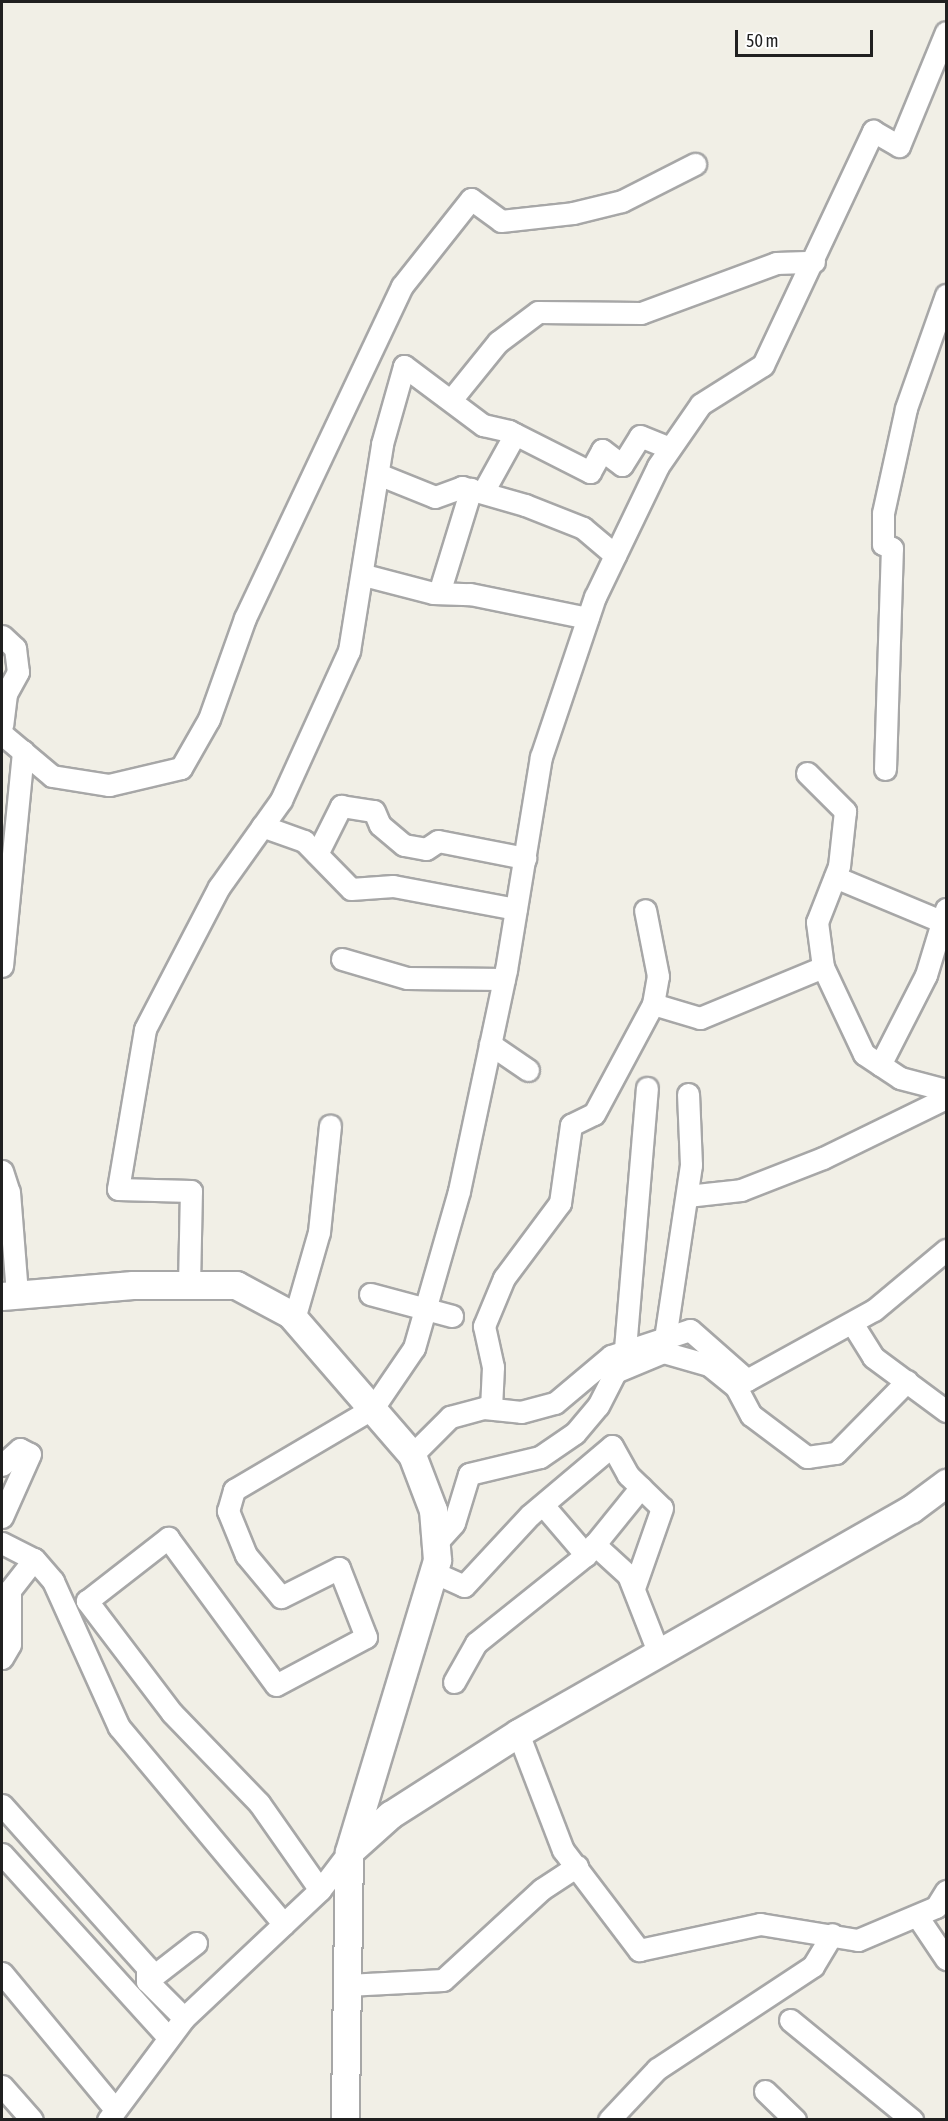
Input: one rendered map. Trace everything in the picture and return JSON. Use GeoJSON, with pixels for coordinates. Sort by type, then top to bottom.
{"type":"FeatureCollection","features":[{"type":"Feature","properties":{"kind":"street"},"geometry":{"type":"LineString","coordinates":[[320,1890],[259,1803],[172,1713],[87,1601],[168,1538],[276,1684],[366,1637],[339,1568],[281,1597],[246,1555],[228,1512],[234,1490],[374,1408],[414,1348],[459,1191],[504,979],[542,757],[588,618],[615,555],[670,448],[701,404],[763,365],[814,262],[873,131],[899,146],[946,32]]}},
{"type":"Feature","properties":{"kind":"street"},"geometry":{"type":"LineString","coordinates":[[2,734],[52,776],[109,784],[181,768],[209,719],[245,618],[402,286],[471,199],[501,221],[573,213],[622,201],[695,164]]}},
{"type":"Feature","properties":{"kind":"street"},"geometry":{"type":"LineString","coordinates":[[451,400],[498,342],[538,312],[640,313],[755,269],[814,262]]}},
{"type":"Feature","properties":{"kind":"street"},"geometry":{"type":"LineString","coordinates":[[885,769],[892,548],[883,544],[883,513],[906,408],[946,296]]}},
{"type":"Feature","properties":{"kind":"street"},"geometry":{"type":"LineString","coordinates":[[189,1285],[190,1191],[118,1189],[145,1029],[219,887],[281,800],[349,651],[364,575],[378,474],[404,366],[483,425],[515,434],[590,472],[602,450],[622,465],[640,436],[670,448]]}},
{"type":"Feature","properties":{"kind":"street"},"geometry":{"type":"LineString","coordinates":[[439,593],[477,491],[515,434]]}},
{"type":"Feature","properties":{"kind":"street"},"geometry":{"type":"LineString","coordinates":[[378,474],[435,497],[462,487],[477,491],[584,528],[615,555]]}},
{"type":"Feature","properties":{"kind":"street"},"geometry":{"type":"LineString","coordinates":[[364,575],[439,593],[535,604],[588,618]]}},
{"type":"Feature","properties":{"kind":"street"},"geometry":{"type":"LineString","coordinates":[[2,636],[15,648],[18,672],[6,694],[2,725]]}},
{"type":"Feature","properties":{"kind":"street"},"geometry":{"type":"LineString","coordinates":[[2,966],[23,751]]}},
{"type":"Feature","properties":{"kind":"street"},"geometry":{"type":"LineString","coordinates":[[807,773],[845,811],[835,877],[817,922],[823,967],[864,1054],[900,1078],[946,1090]]}},
{"type":"Feature","properties":{"kind":"street"},"geometry":{"type":"LineString","coordinates":[[317,854],[341,806],[374,811],[380,825],[404,845],[426,849],[438,841],[525,858]]}},
{"type":"Feature","properties":{"kind":"street"},"geometry":{"type":"LineString","coordinates":[[262,826],[304,841],[351,889],[393,886],[516,909]]}},
{"type":"Feature","properties":{"kind":"street"},"geometry":{"type":"LineString","coordinates":[[835,877],[945,916],[926,975],[880,1065]]}},
{"type":"Feature","properties":{"kind":"street"},"geometry":{"type":"LineString","coordinates":[[491,1408],[494,1367],[484,1326],[504,1278],[560,1203],[571,1125],[594,1114],[653,1004],[658,976],[645,910]]}},
{"type":"Feature","properties":{"kind":"street"},"geometry":{"type":"LineString","coordinates":[[342,959],[406,978],[504,979]]}},
{"type":"Feature","properties":{"kind":"street"},"geometry":{"type":"LineString","coordinates":[[653,1004],[700,1018],[823,967]]}},
{"type":"Feature","properties":{"kind":"street"},"geometry":{"type":"LineString","coordinates":[[490,1044],[528,1070]]}},
{"type":"Feature","properties":{"kind":"street"},"geometry":{"type":"LineString","coordinates":[[625,1349],[647,1088]]}},
{"type":"Feature","properties":{"kind":"street"},"geometry":{"type":"LineString","coordinates":[[666,1345],[687,1196],[688,1094]]}},
{"type":"Feature","properties":{"kind":"street"},"geometry":{"type":"LineString","coordinates":[[687,1196],[741,1190],[823,1158],[946,1098]]}},
{"type":"Feature","properties":{"kind":"street"},"geometry":{"type":"LineString","coordinates":[[294,1319],[319,1232],[330,1126]]}},
{"type":"Feature","properties":{"kind":"street"},"geometry":{"type":"LineString","coordinates":[[2,1172],[9,1192],[9,1295],[189,1285],[236,1285],[294,1319],[374,1408],[412,1455],[433,1510],[437,1542],[433,1572],[350,1852],[345,2120]]}},
{"type":"Feature","properties":{"kind":"street"},"geometry":{"type":"LineString","coordinates":[[437,1542],[454,1522],[469,1474],[540,1457],[575,1433],[598,1406],[615,1372],[690,1330],[747,1380],[852,1323],[946,1250]]}},
{"type":"Feature","properties":{"kind":"street"},"geometry":{"type":"LineString","coordinates":[[370,1294],[452,1316]]}},
{"type":"Feature","properties":{"kind":"street"},"geometry":{"type":"LineString","coordinates":[[852,1323],[873,1357],[946,1411]]}},
{"type":"Feature","properties":{"kind":"street"},"geometry":{"type":"LineString","coordinates":[[412,1455],[450,1417],[491,1408],[520,1412],[555,1403],[625,1349],[666,1345],[709,1365],[736,1387],[751,1415],[807,1457],[836,1453],[907,1381]]}},
{"type":"Feature","properties":{"kind":"street"},"geometry":{"type":"LineString","coordinates":[[433,1572],[464,1586],[543,1505],[612,1446],[641,1487],[662,1508],[634,1588]]}},
{"type":"Feature","properties":{"kind":"street"},"geometry":{"type":"LineString","coordinates":[[2,1465],[20,1449],[30,1454],[2,1516]]}},
{"type":"Feature","properties":{"kind":"street"},"geometry":{"type":"LineString","coordinates":[[2,1973],[111,2114],[184,2018],[320,1890],[350,1852],[390,1815],[519,1733],[660,1654],[946,1483]]}},
{"type":"Feature","properties":{"kind":"street"},"geometry":{"type":"LineString","coordinates":[[454,1682],[476,1642],[590,1549],[641,1487]]}},
{"type":"Feature","properties":{"kind":"street"},"geometry":{"type":"LineString","coordinates":[[543,1505],[634,1588],[660,1654]]}},
{"type":"Feature","properties":{"kind":"street"},"geometry":{"type":"LineString","coordinates":[[2,1543],[34,1559],[70,1613],[119,1727],[284,1924]]}},
{"type":"Feature","properties":{"kind":"street"},"geometry":{"type":"LineString","coordinates":[[2,1658],[10,1644],[10,1590],[34,1559]]}},
{"type":"Feature","properties":{"kind":"street"},"geometry":{"type":"LineString","coordinates":[[519,1733],[563,1850],[639,1950],[760,1924],[858,1940],[936,1906],[946,1891]]}},
{"type":"Feature","properties":{"kind":"street"},"geometry":{"type":"LineString","coordinates":[[2,1805],[147,1967],[147,1981],[184,2018]]}},
{"type":"Feature","properties":{"kind":"street"},"geometry":{"type":"LineString","coordinates":[[2,1854],[169,2038]]}},
{"type":"Feature","properties":{"kind":"street"},"geometry":{"type":"LineString","coordinates":[[347,1985],[443,1980],[542,1889],[577,1866]]}},
{"type":"Feature","properties":{"kind":"street"},"geometry":{"type":"LineString","coordinates":[[917,1916],[946,1959]]}},
{"type":"Feature","properties":{"kind":"street"},"geometry":{"type":"LineString","coordinates":[[609,2120],[657,2068],[813,1966],[832,1934]]}},
{"type":"Feature","properties":{"kind":"street"},"geometry":{"type":"LineString","coordinates":[[147,1981],[196,1943]]}},
{"type":"Feature","properties":{"kind":"street"},"geometry":{"type":"LineString","coordinates":[[790,2020],[912,2120]]}},
{"type":"Feature","properties":{"kind":"street"},"geometry":{"type":"LineString","coordinates":[[2,2086],[32,2120]]}},
{"type":"Feature","properties":{"kind":"street"},"geometry":{"type":"LineString","coordinates":[[765,2091],[795,2120]]}}]}
